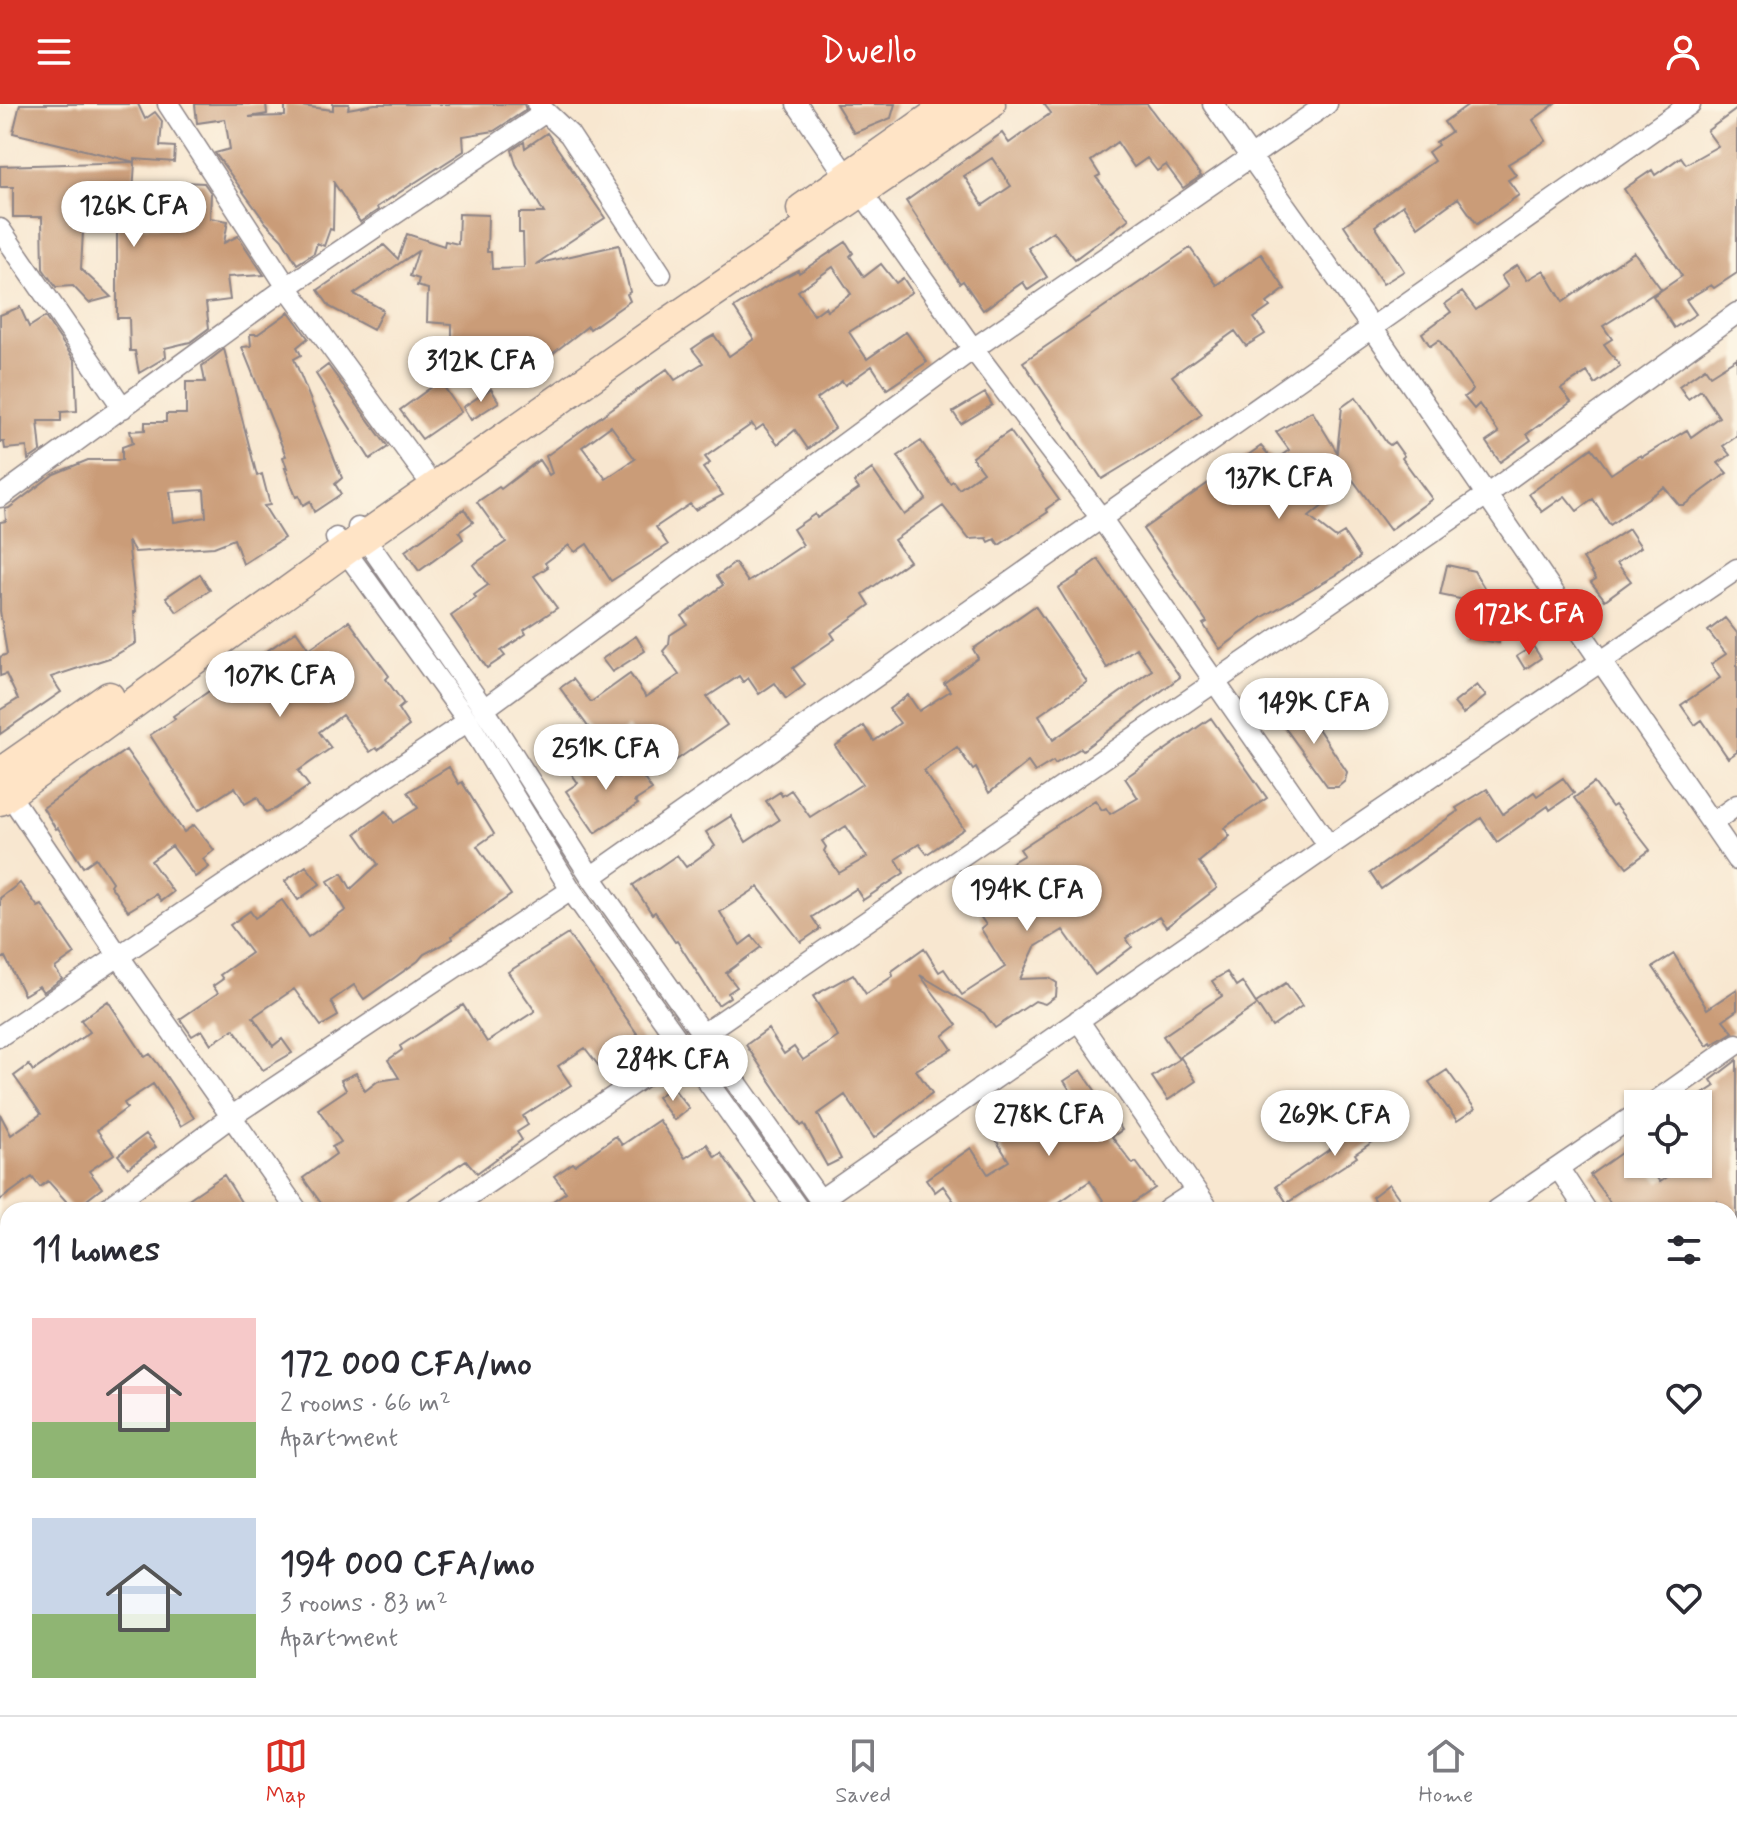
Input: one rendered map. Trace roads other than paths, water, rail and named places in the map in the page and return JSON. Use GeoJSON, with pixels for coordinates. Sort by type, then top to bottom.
{"type":"FeatureCollection","features":[{"type":"Feature","properties":{"kind":"street"},"geometry":{"type":"LineString","coordinates":[[797,104],[973,349],[1101,518],[1329,846]]}},
{"type":"Feature","properties":{"kind":"street"},"geometry":{"type":"LineString","coordinates":[[291,1202],[3,789],[350,538],[655,332],[855,185],[951,104]]}},
{"type":"Feature","properties":{"kind":"street"},"geometry":{"type":"LineString","coordinates":[[350,538],[424,474],[855,185],[990,104]]}},
{"type":"Feature","properties":{"kind":"street"},"geometry":{"type":"LineString","coordinates":[[1213,104],[1373,329],[1737,860]]}},
{"type":"Feature","properties":{"kind":"street"},"geometry":{"type":"LineString","coordinates":[[0,1036],[476,715],[973,349],[1327,104]]}},
{"type":"Feature","properties":{"kind":"street"},"geometry":{"type":"LineString","coordinates":[[591,877],[1690,104]]}},
{"type":"Feature","properties":{"kind":"street"},"geometry":{"type":"LineString","coordinates":[[171,105],[287,287],[424,474]]}},
{"type":"Feature","properties":{"kind":"street"},"geometry":{"type":"LineString","coordinates":[[0,497],[287,287],[540,108],[569,134],[661,274]]}},
{"type":"Feature","properties":{"kind":"street"},"geometry":{"type":"LineString","coordinates":[[0,229],[123,408]]}},
{"type":"Feature","properties":{"kind":"street"},"geometry":{"type":"LineString","coordinates":[[703,1034],[1485,496],[1737,313]]}},
{"type":"Feature","properties":{"kind":"street"},"geometry":{"type":"LineString","coordinates":[[350,538],[821,1202]]}},
{"type":"Feature","properties":{"kind":"street"},"geometry":{"type":"LineString","coordinates":[[827,1202],[1078,1020],[1737,569]]}},
{"type":"Feature","properties":{"kind":"street"},"geometry":{"type":"LineString","coordinates":[[476,715],[571,890],[793,1202]]}},
{"type":"Feature","properties":{"kind":"street"},"geometry":{"type":"LineString","coordinates":[[1712,823],[1737,805]]}},
{"type":"Feature","properties":{"kind":"street"},"geometry":{"type":"LineString","coordinates":[[116,1202],[232,1116],[571,890]]}},
{"type":"Feature","properties":{"kind":"street"},"geometry":{"type":"LineString","coordinates":[[1078,1020],[1204,1202]]}},
{"type":"Feature","properties":{"kind":"street"},"geometry":{"type":"LineString","coordinates":[[1672,1090],[1737,1044]]}},
{"type":"Feature","properties":{"kind":"street"},"geometry":{"type":"LineString","coordinates":[[460,1202],[685,1048]]}},
{"type":"Feature","properties":{"kind":"street"},"geometry":{"type":"LineString","coordinates":[[1508,1202],[1624,1123]]}},
{"type":"Feature","properties":{"kind":"street"},"geometry":{"type":"LineString","coordinates":[[1559,1169],[1581,1202]]}},
{"type":"Feature","properties":{"kind":"street"},"geometry":{"type":"LineString","coordinates":[[1179,1202],[1196,1191]]}}]}
